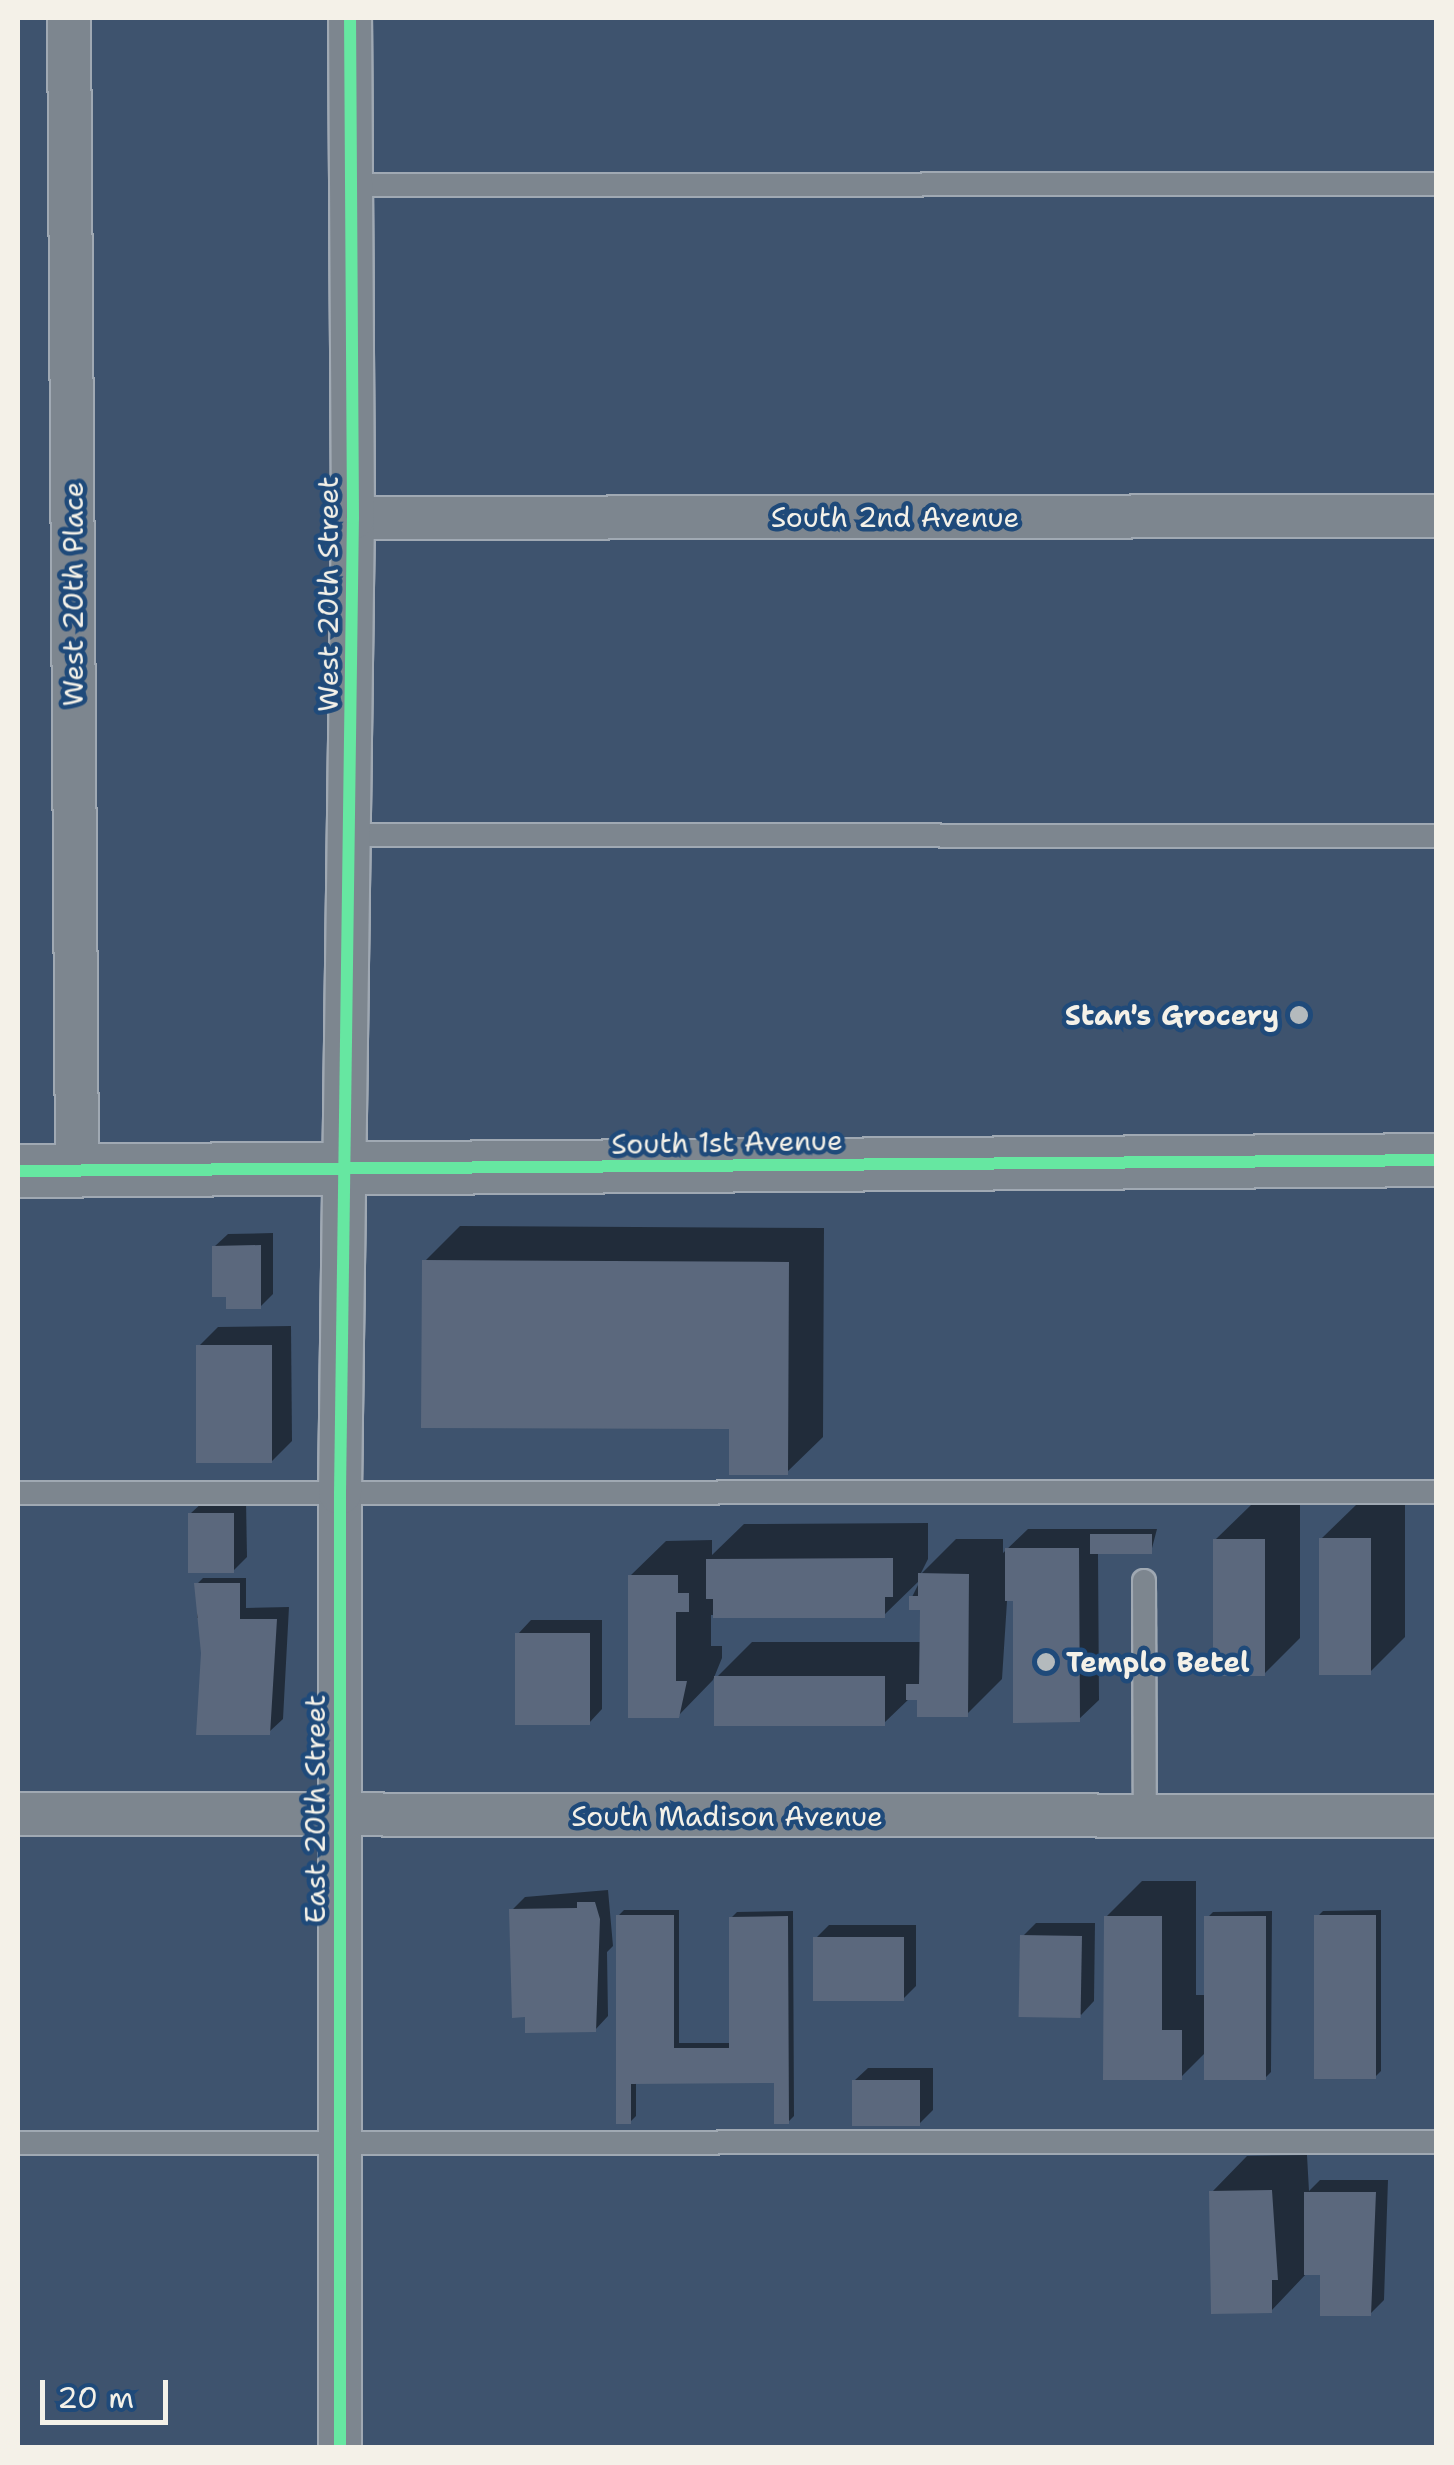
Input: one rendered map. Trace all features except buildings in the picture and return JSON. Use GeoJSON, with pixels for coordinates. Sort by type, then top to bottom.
{"type":"FeatureCollection","features":[{"type":"Feature","properties":{"kind":"street","name":"West 20th Place"},"geometry":{"type":"LineString","coordinates":[[69,18],[77,1171]]}},
{"type":"Feature","properties":{"kind":"street","name":"West 20th Street"},"geometry":{"type":"LineString","coordinates":[[348,1171],[353,518],[350,18]]}},
{"type":"Feature","properties":{"kind":"street","name":"South 2nd Avenue"},"geometry":{"type":"LineString","coordinates":[[353,518],[1436,516]]}},
{"type":"Feature","properties":{"kind":"street","name":"South 1st Avenue"},"geometry":{"type":"LineString","coordinates":[[18,1171],[1436,1160]]}},
{"type":"Feature","properties":{"kind":"street","name":"East 20th Street"},"geometry":{"type":"LineString","coordinates":[[340,2448],[340,1493],[348,1171]]}},
{"type":"Feature","properties":{"kind":"street","name":"South Madison Avenue"},"geometry":{"type":"LineString","coordinates":[[18,1814],[1436,1816]]}},
{"type":"Feature","properties":{"kind":"lane"},"geometry":{"type":"LineString","coordinates":[[352,185],[1436,184]]}},
{"type":"Feature","properties":{"kind":"lane"},"geometry":{"type":"LineString","coordinates":[[352,835],[1436,836]]}},
{"type":"Feature","properties":{"kind":"lane"},"geometry":{"type":"LineString","coordinates":[[18,1493],[1436,1492]]}},
{"type":"Feature","properties":{"kind":"lane"},"geometry":{"type":"LineString","coordinates":[[1144,1582],[1145,1816]]}},
{"type":"Feature","properties":{"kind":"lane"},"geometry":{"type":"LineString","coordinates":[[18,2142],[1436,2142]]}},
{"type":"Feature","properties":{"kind":"cycle path"},"geometry":{"type":"LineString","coordinates":[[340,2448],[340,1493],[353,518],[350,18]]}},
{"type":"Feature","properties":{"kind":"cycle path"},"geometry":{"type":"LineString","coordinates":[[18,1171],[1436,1160]]}},
{"type":"Feature","properties":{"kind":"place","name":"Stan's Grocery"},"geometry":{"type":"Point","coordinates":[1299,1015]}},
{"type":"Feature","properties":{"kind":"place","name":"Templo Betel"},"geometry":{"type":"Point","coordinates":[1046,1662]}}]}
